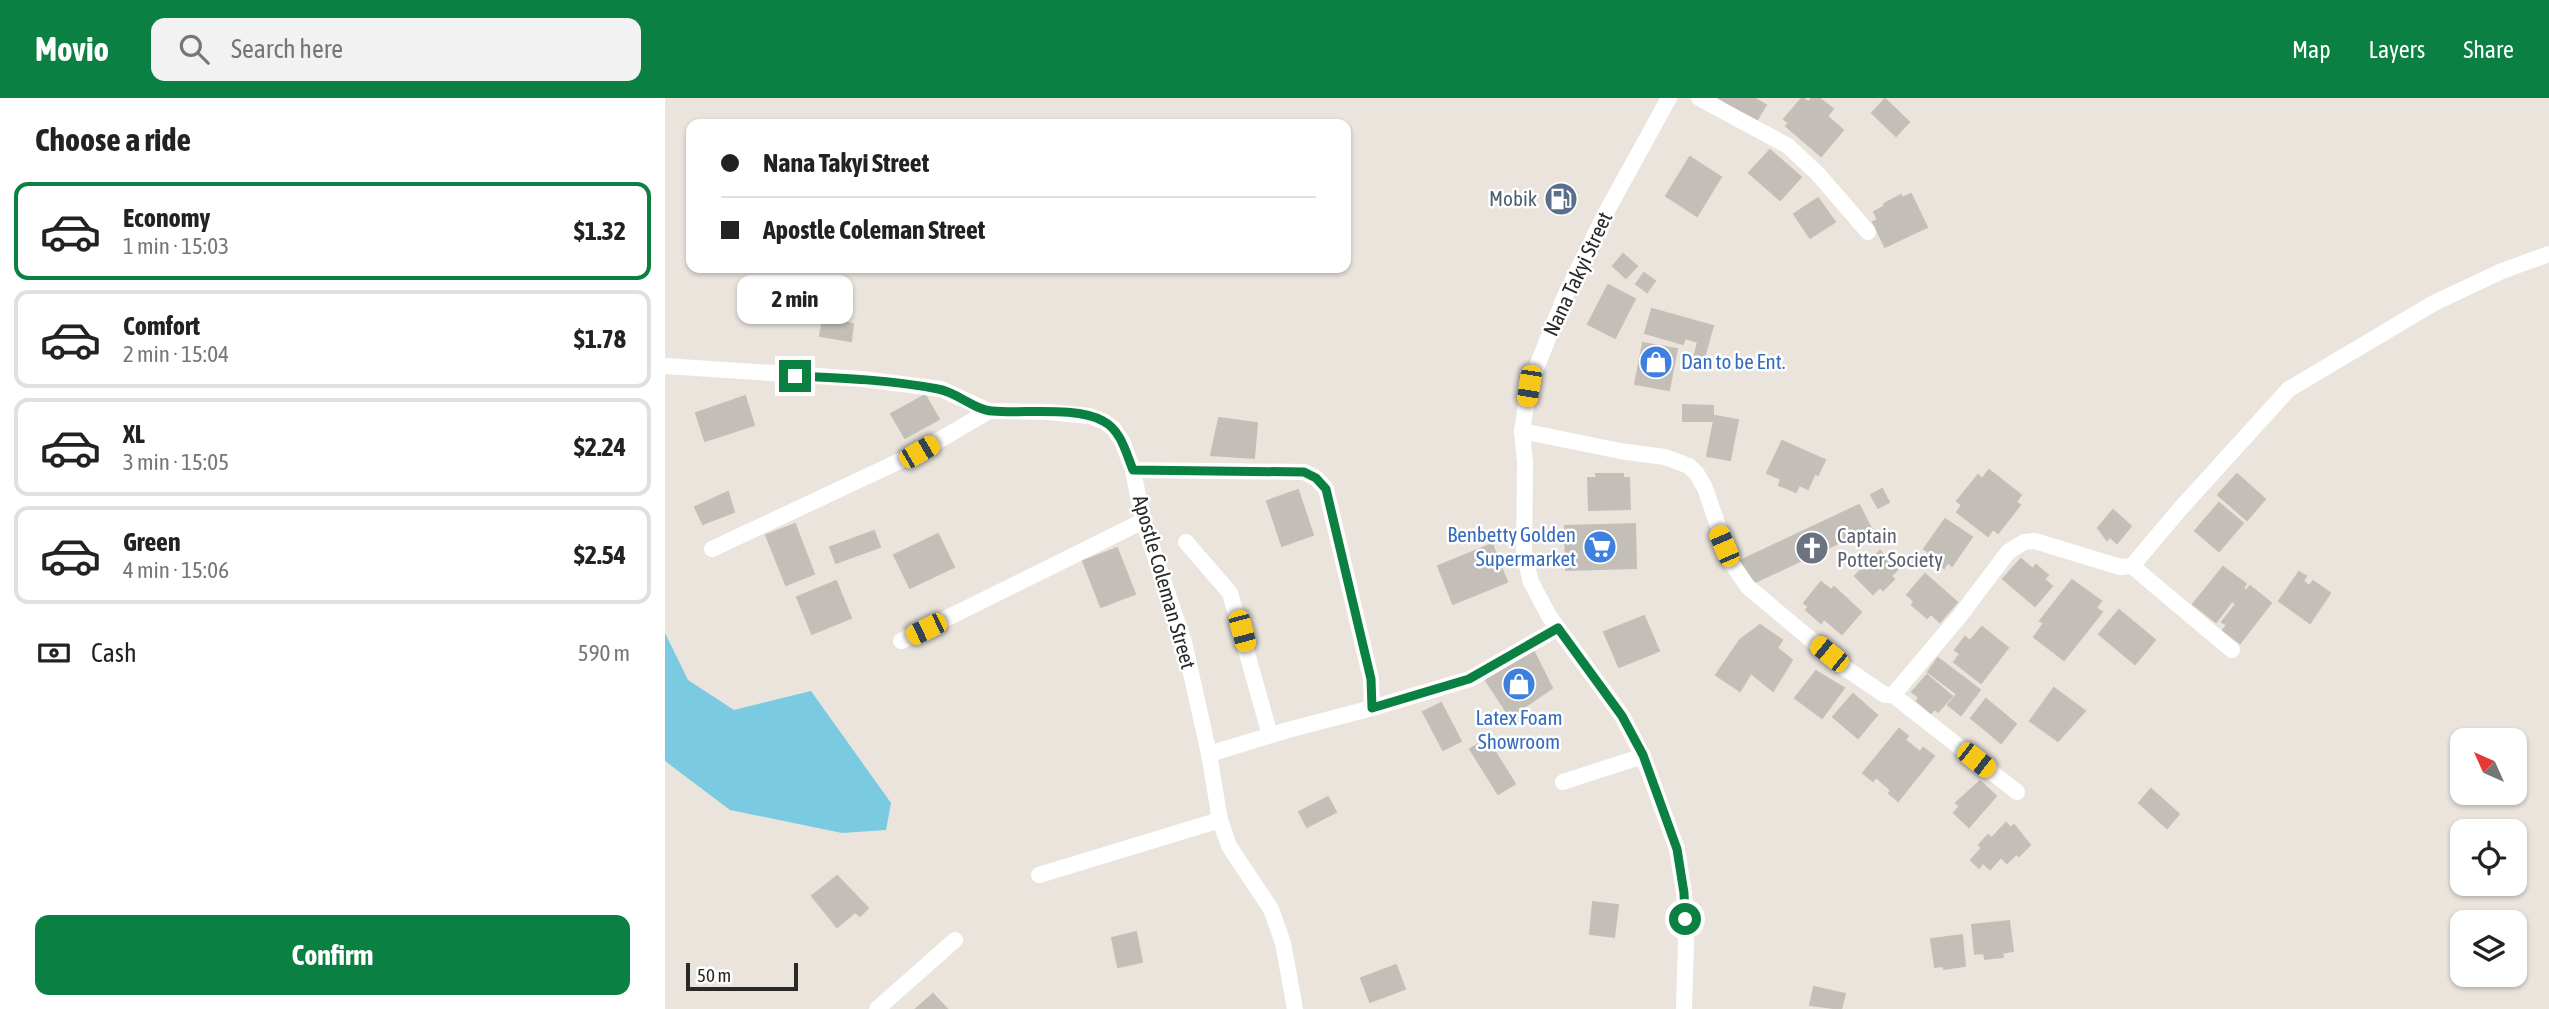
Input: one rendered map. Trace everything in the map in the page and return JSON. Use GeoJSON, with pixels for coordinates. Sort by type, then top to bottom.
{"type":"FeatureCollection","features":[{"type":"Feature","properties":{"kind":"street","name":"Nana Takyi Street"},"geometry":{"type":"LineString","coordinates":[[1669,98],[1603,218],[1565,296],[1529,386],[1522,431],[1525,463],[1524,554],[1531,582],[1558,628],[1622,716],[1643,755],[1677,849],[1686,944],[1684,1009]]}},
{"type":"Feature","properties":{"kind":"street"},"geometry":{"type":"LineString","coordinates":[[1699,98],[1788,146],[1818,174],[1868,232]]}},
{"type":"Feature","properties":{"kind":"street"},"geometry":{"type":"LineString","coordinates":[[2132,566],[2289,389],[2434,303],[2502,271],[2549,254]]}},
{"type":"Feature","properties":{"kind":"street","name":"Apostle Coleman Street"},"geometry":{"type":"LineString","coordinates":[[665,366],[863,379],[941,389],[989,411],[1090,416],[1113,428],[1122,441],[1133,470],[1143,521],[1184,642],[1209,754],[1220,820],[1229,846],[1271,909],[1283,943],[1295,1009]]}},
{"type":"Feature","properties":{"kind":"street"},"geometry":{"type":"LineString","coordinates":[[712,549],[919,452],[989,411]]}},
{"type":"Feature","properties":{"kind":"street"},"geometry":{"type":"LineString","coordinates":[[1522,431],[1620,451],[1665,457],[1689,466],[1705,488],[1730,562],[1748,587],[1845,667],[1885,695],[1893,695],[2017,792]]}},
{"type":"Feature","properties":{"kind":"street"},"geometry":{"type":"LineString","coordinates":[[1133,470],[1304,472],[1316,478],[1326,489],[1371,679],[1372,708]]}},
{"type":"Feature","properties":{"kind":"street"},"geometry":{"type":"LineString","coordinates":[[901,640],[1143,521]]}},
{"type":"Feature","properties":{"kind":"street"},"geometry":{"type":"LineString","coordinates":[[1893,695],[1959,617],[2008,552],[2016,545],[2035,541],[2120,567],[2132,566],[2232,650]]}},
{"type":"Feature","properties":{"kind":"street"},"geometry":{"type":"LineString","coordinates":[[1186,542],[1230,593],[1270,735]]}},
{"type":"Feature","properties":{"kind":"street"},"geometry":{"type":"LineString","coordinates":[[1209,754],[1469,679],[1558,628]]}},
{"type":"Feature","properties":{"kind":"street"},"geometry":{"type":"LineString","coordinates":[[1563,782],[1643,755]]}},
{"type":"Feature","properties":{"kind":"street"},"geometry":{"type":"LineString","coordinates":[[1039,875],[1220,820]]}},
{"type":"Feature","properties":{"kind":"street"},"geometry":{"type":"LineString","coordinates":[[877,1009],[955,940]]}},
{"type":"Feature","properties":{"kind":"water"},"geometry":{"type":"Polygon","coordinates":[[[665,633],[688,680],[734,710],[811,691],[891,803],[886,830],[842,833],[730,810],[665,761],[665,633]]]}},
{"type":"Feature","properties":{"kind":"building"},"geometry":{"type":"Polygon","coordinates":[[[1719,98],[1754,98],[1766,105],[1756,121],[1719,98]]]}},
{"type":"Feature","properties":{"kind":"building"},"geometry":{"type":"Polygon","coordinates":[[[1802,98],[1809,102],[1812,98],[1819,98],[1833,109],[1827,116],[1843,130],[1821,156],[1786,126],[1789,123],[1784,119],[1802,98]]]}},
{"type":"Feature","properties":{"kind":"building"},"geometry":{"type":"Polygon","coordinates":[[[1885,99],[1909,122],[1896,136],[1872,113],[1885,99]]]}},
{"type":"Feature","properties":{"kind":"building"},"geometry":{"type":"Polygon","coordinates":[[[1770,150],[1801,177],[1780,200],[1749,173],[1770,150]]]}},
{"type":"Feature","properties":{"kind":"building"},"geometry":{"type":"Polygon","coordinates":[[[1690,157],[1721,177],[1697,216],[1666,196],[1690,157]]]}},
{"type":"Feature","properties":{"kind":"building"},"geometry":{"type":"Polygon","coordinates":[[[1911,194],[1927,227],[1885,247],[1873,222],[1878,220],[1874,212],[1901,195],[1902,198],[1911,194]]]}},
{"type":"Feature","properties":{"kind":"building"},"geometry":{"type":"Polygon","coordinates":[[[1818,198],[1835,222],[1810,238],[1794,214],[1818,198]]]}},
{"type":"Feature","properties":{"kind":"building"},"geometry":{"type":"Polygon","coordinates":[[[1623,254],[1637,266],[1626,278],[1613,266],[1623,254]]]}},
{"type":"Feature","properties":{"kind":"building"},"geometry":{"type":"Polygon","coordinates":[[[1644,273],[1655,281],[1647,292],[1636,284],[1644,273]]]}},
{"type":"Feature","properties":{"kind":"building"},"geometry":{"type":"Polygon","coordinates":[[[1608,285],[1635,299],[1615,338],[1588,324],[1608,285]]]}},
{"type":"Feature","properties":{"kind":"building"},"geometry":{"type":"Polygon","coordinates":[[[1652,309],[1713,326],[1703,361],[1694,358],[1698,342],[1685,338],[1683,344],[1645,333],[1652,309]]]}},
{"type":"Feature","properties":{"kind":"building"},"geometry":{"type":"Polygon","coordinates":[[[823,319],[853,324],[851,341],[820,336],[823,319]]]}},
{"type":"Feature","properties":{"kind":"building"},"geometry":{"type":"Polygon","coordinates":[[[1643,343],[1677,349],[1669,390],[1635,384],[1643,343]]]}},
{"type":"Feature","properties":{"kind":"building"},"geometry":{"type":"Polygon","coordinates":[[[925,395],[939,419],[905,438],[891,414],[925,395]]]}},
{"type":"Feature","properties":{"kind":"building"},"geometry":{"type":"Polygon","coordinates":[[[745,396],[754,425],[705,441],[696,413],[745,396]]]}},
{"type":"Feature","properties":{"kind":"building"},"geometry":{"type":"Polygon","coordinates":[[[1683,405],[1713,406],[1713,421],[1683,421],[1683,405]]]}},
{"type":"Feature","properties":{"kind":"building"},"geometry":{"type":"Polygon","coordinates":[[[1715,416],[1738,420],[1730,460],[1707,456],[1715,416]]]}},
{"type":"Feature","properties":{"kind":"building"},"geometry":{"type":"Polygon","coordinates":[[[1219,418],[1257,423],[1254,458],[1211,455],[1219,418]]]}},
{"type":"Feature","properties":{"kind":"building"},"geometry":{"type":"Polygon","coordinates":[[[1782,441],[1825,460],[1808,489],[1799,485],[1796,492],[1779,485],[1781,479],[1767,473],[1782,441]]]}},
{"type":"Feature","properties":{"kind":"building"},"geometry":{"type":"Polygon","coordinates":[[[1989,470],[2021,495],[2016,502],[2020,505],[1998,533],[1993,529],[1988,536],[1957,512],[1962,505],[1957,501],[1978,475],[1982,479],[1989,470]]]}},
{"type":"Feature","properties":{"kind":"building"},"geometry":{"type":"Polygon","coordinates":[[[1596,474],[1623,474],[1623,478],[1629,478],[1630,509],[1589,510],[1588,478],[1597,478],[1596,474]]]}},
{"type":"Feature","properties":{"kind":"building"},"geometry":{"type":"Polygon","coordinates":[[[2237,474],[2265,499],[2247,520],[2218,495],[2237,474]]]}},
{"type":"Feature","properties":{"kind":"building"},"geometry":{"type":"Polygon","coordinates":[[[1882,489],[1889,502],[1878,508],[1871,495],[1882,489]]]}},
{"type":"Feature","properties":{"kind":"building"},"geometry":{"type":"Polygon","coordinates":[[[1298,490],[1313,535],[1282,546],[1267,501],[1298,490]]]}},
{"type":"Feature","properties":{"kind":"building"},"geometry":{"type":"Polygon","coordinates":[[[728,492],[734,512],[703,524],[695,507],[728,492]]]}},
{"type":"Feature","properties":{"kind":"building"},"geometry":{"type":"Polygon","coordinates":[[[2219,503],[2243,523],[2219,551],[2195,531],[2219,503]]]}},
{"type":"Feature","properties":{"kind":"building"},"geometry":{"type":"Polygon","coordinates":[[[1859,505],[1871,528],[1751,584],[1740,561],[1859,505]]]}},
{"type":"Feature","properties":{"kind":"building"},"geometry":{"type":"Polygon","coordinates":[[[2113,510],[2131,526],[2117,543],[2110,537],[2107,540],[2098,528],[2113,510]]]}},
{"type":"Feature","properties":{"kind":"building"},"geometry":{"type":"Polygon","coordinates":[[[1945,519],[1972,537],[1952,566],[1948,562],[1944,568],[1926,556],[1929,552],[1924,549],[1945,519]]]}},
{"type":"Feature","properties":{"kind":"building"},"geometry":{"type":"Polygon","coordinates":[[[795,524],[814,574],[786,585],[766,535],[795,524]]]}},
{"type":"Feature","properties":{"kind":"building","name":"Benbetty Golden Supermarket"},"geometry":{"type":"Polygon","coordinates":[[[1635,524],[1636,568],[1566,570],[1565,526],[1635,524]]]}},
{"type":"Feature","properties":{"kind":"building"},"geometry":{"type":"Polygon","coordinates":[[[874,531],[880,547],[836,563],[830,547],[874,531]]]}},
{"type":"Feature","properties":{"kind":"building"},"geometry":{"type":"Polygon","coordinates":[[[938,534],[954,567],[910,588],[894,555],[938,534]]]}},
{"type":"Feature","properties":{"kind":"building"},"geometry":{"type":"Polygon","coordinates":[[[1492,544],[1507,582],[1453,604],[1438,566],[1492,544]]]}},
{"type":"Feature","properties":{"kind":"building"},"geometry":{"type":"Polygon","coordinates":[[[1117,548],[1135,594],[1101,607],[1083,561],[1117,548]]]}},
{"type":"Feature","properties":{"kind":"building"},"geometry":{"type":"Polygon","coordinates":[[[1880,551],[1897,570],[1891,576],[1894,579],[1883,590],[1880,587],[1873,594],[1855,576],[1880,551]]]}},
{"type":"Feature","properties":{"kind":"building"},"geometry":{"type":"Polygon","coordinates":[[[2021,559],[2033,569],[2036,565],[2048,575],[2044,579],[2052,586],[2035,606],[2003,579],[2021,559]]]}},
{"type":"Feature","properties":{"kind":"building"},"geometry":{"type":"Polygon","coordinates":[[[2223,567],[2246,584],[2243,588],[2245,590],[2235,603],[2232,601],[2216,622],[2193,604],[2223,567]]]}},
{"type":"Feature","properties":{"kind":"building"},"geometry":{"type":"Polygon","coordinates":[[[2299,572],[2306,576],[2303,581],[2309,586],[2313,581],[2330,593],[2310,623],[2279,601],[2299,572]]]}},
{"type":"Feature","properties":{"kind":"building"},"geometry":{"type":"Polygon","coordinates":[[[1925,574],[1957,602],[1940,622],[1931,614],[1927,618],[1912,605],[1914,601],[1907,595],[1925,574]]]}},
{"type":"Feature","properties":{"kind":"building"},"geometry":{"type":"Polygon","coordinates":[[[2072,580],[2101,601],[2096,608],[2102,612],[2064,660],[2034,637],[2044,623],[2040,621],[2072,580]]]}},
{"type":"Feature","properties":{"kind":"building"},"geometry":{"type":"Polygon","coordinates":[[[836,581],[851,618],[812,634],[797,597],[836,581]]]}},
{"type":"Feature","properties":{"kind":"building"},"geometry":{"type":"Polygon","coordinates":[[[1821,582],[1831,590],[1834,587],[1861,612],[1842,634],[1824,619],[1821,623],[1806,610],[1809,607],[1804,603],[1821,582]]]}},
{"type":"Feature","properties":{"kind":"building"},"geometry":{"type":"Polygon","coordinates":[[[2250,586],[2271,603],[2240,643],[2223,630],[2227,625],[2222,622],[2250,586]]]}},
{"type":"Feature","properties":{"kind":"building"},"geometry":{"type":"Polygon","coordinates":[[[2119,610],[2155,640],[2135,664],[2099,634],[2119,610]]]}},
{"type":"Feature","properties":{"kind":"building"},"geometry":{"type":"Polygon","coordinates":[[[1644,616],[1659,651],[1619,667],[1604,632],[1644,616]]]}},
{"type":"Feature","properties":{"kind":"building"},"geometry":{"type":"Polygon","coordinates":[[[1760,625],[1782,640],[1777,648],[1792,660],[1773,691],[1751,673],[1740,691],[1716,675],[1740,640],[1760,625]]]}},
{"type":"Feature","properties":{"kind":"building"},"geometry":{"type":"Polygon","coordinates":[[[1982,627],[2008,648],[1981,683],[1954,662],[1960,654],[1955,650],[1965,637],[1970,641],[1982,627]]]}},
{"type":"Feature","properties":{"kind":"building","name":"Latex Foam Showroom"},"geometry":{"type":"Polygon","coordinates":[[[1532,648],[1552,688],[1510,717],[1485,679],[1532,648]]]}},
{"type":"Feature","properties":{"kind":"building"},"geometry":{"type":"Polygon","coordinates":[[[1938,658],[1980,690],[1961,715],[1948,705],[1957,694],[1928,672],[1938,658]]]}},
{"type":"Feature","properties":{"kind":"building"},"geometry":{"type":"Polygon","coordinates":[[[1816,671],[1844,688],[1822,718],[1795,698],[1816,671]]]}},
{"type":"Feature","properties":{"kind":"building"},"geometry":{"type":"Polygon","coordinates":[[[1927,675],[1952,696],[1938,712],[1934,709],[1931,713],[1917,701],[1919,697],[1912,692],[1927,675]]]}},
{"type":"Feature","properties":{"kind":"building"},"geometry":{"type":"Polygon","coordinates":[[[2054,688],[2085,711],[2058,741],[2030,721],[2054,688]]]}},
{"type":"Feature","properties":{"kind":"building"},"geometry":{"type":"Polygon","coordinates":[[[1853,694],[1877,715],[1858,738],[1833,717],[1853,694]]]}},
{"type":"Feature","properties":{"kind":"building"},"geometry":{"type":"Polygon","coordinates":[[[1986,699],[2016,724],[2001,743],[1971,718],[1986,699]]]}},
{"type":"Feature","properties":{"kind":"building"},"geometry":{"type":"Polygon","coordinates":[[[1441,703],[1461,741],[1443,750],[1423,712],[1441,703]]]}},
{"type":"Feature","properties":{"kind":"building"},"geometry":{"type":"Polygon","coordinates":[[[1899,729],[1908,736],[1905,740],[1920,752],[1923,748],[1934,756],[1898,801],[1889,793],[1891,790],[1876,777],[1873,781],[1863,773],[1899,729]]]}},
{"type":"Feature","properties":{"kind":"building"},"geometry":{"type":"Polygon","coordinates":[[[1487,739],[1515,784],[1498,794],[1470,749],[1487,739]]]}},
{"type":"Feature","properties":{"kind":"building"},"geometry":{"type":"Polygon","coordinates":[[[1980,781],[1996,796],[1969,827],[1954,813],[1960,806],[1956,803],[1980,781]]]}},
{"type":"Feature","properties":{"kind":"building"},"geometry":{"type":"Polygon","coordinates":[[[2151,789],[2179,814],[2167,828],[2139,803],[2151,789]]]}},
{"type":"Feature","properties":{"kind":"building"},"geometry":{"type":"Polygon","coordinates":[[[1328,797],[1336,812],[1307,827],[1299,812],[1328,797]]]}},
{"type":"Feature","properties":{"kind":"building"},"geometry":{"type":"Polygon","coordinates":[[[2006,823],[2011,828],[2014,825],[2030,845],[2007,863],[2001,857],[1990,869],[1983,863],[1979,868],[1971,860],[1982,848],[1979,845],[1988,835],[1992,838],[2006,823]]]}},
{"type":"Feature","properties":{"kind":"building"},"geometry":{"type":"Polygon","coordinates":[[[837,876],[868,908],[860,916],[855,912],[837,927],[812,896],[837,876]]]}},
{"type":"Feature","properties":{"kind":"building"},"geometry":{"type":"Polygon","coordinates":[[[1593,902],[1618,905],[1614,937],[1590,934],[1593,902]]]}},
{"type":"Feature","properties":{"kind":"building"},"geometry":{"type":"Polygon","coordinates":[[[2009,921],[2013,951],[2002,953],[2003,957],[1985,959],[1984,953],[1975,954],[1972,925],[2009,921]]]}},
{"type":"Feature","properties":{"kind":"building"},"geometry":{"type":"Polygon","coordinates":[[[1136,932],[1142,962],[1118,967],[1112,938],[1136,932]]]}},
{"type":"Feature","properties":{"kind":"building"},"geometry":{"type":"Polygon","coordinates":[[[1962,935],[1965,966],[1944,969],[1943,966],[1935,967],[1931,939],[1962,935]]]}},
{"type":"Feature","properties":{"kind":"building"},"geometry":{"type":"Polygon","coordinates":[[[1396,965],[1405,989],[1370,1002],[1361,978],[1396,965]]]}},
{"type":"Feature","properties":{"kind":"building"},"geometry":{"type":"Polygon","coordinates":[[[1814,987],[1845,994],[1841,1009],[1810,1005],[1814,987]]]}},
{"type":"Feature","properties":{"kind":"building"},"geometry":{"type":"Polygon","coordinates":[[[933,994],[947,1009],[916,1009],[933,994]]]}},
{"type":"Feature","properties":{"kind":"place","name":"Mobik"},"geometry":{"type":"Point","coordinates":[1561,199]}},
{"type":"Feature","properties":{"kind":"place","name":"Dan to be Ent."},"geometry":{"type":"Point","coordinates":[1656,362]}},
{"type":"Feature","properties":{"kind":"place","name":"Benbetty Golden Supermarket"},"geometry":{"type":"Point","coordinates":[1600,547]}},
{"type":"Feature","properties":{"kind":"place","name":"Captain Potter Society"},"geometry":{"type":"Point","coordinates":[1812,548]}},
{"type":"Feature","properties":{"kind":"place","name":"Latex Foam Showroom"},"geometry":{"type":"Point","coordinates":[1519,684]}},
{"type":"Feature","properties":{"kind":"route"},"geometry":{"type":"LineString","coordinates":[[795,376],[863,379],[941,389],[989,411],[1090,416],[1113,428],[1122,441],[1133,470],[1304,472],[1316,478],[1326,489],[1371,679],[1372,708],[1469,679],[1558,628],[1622,716],[1643,755],[1677,849],[1685,919]]}}]}
